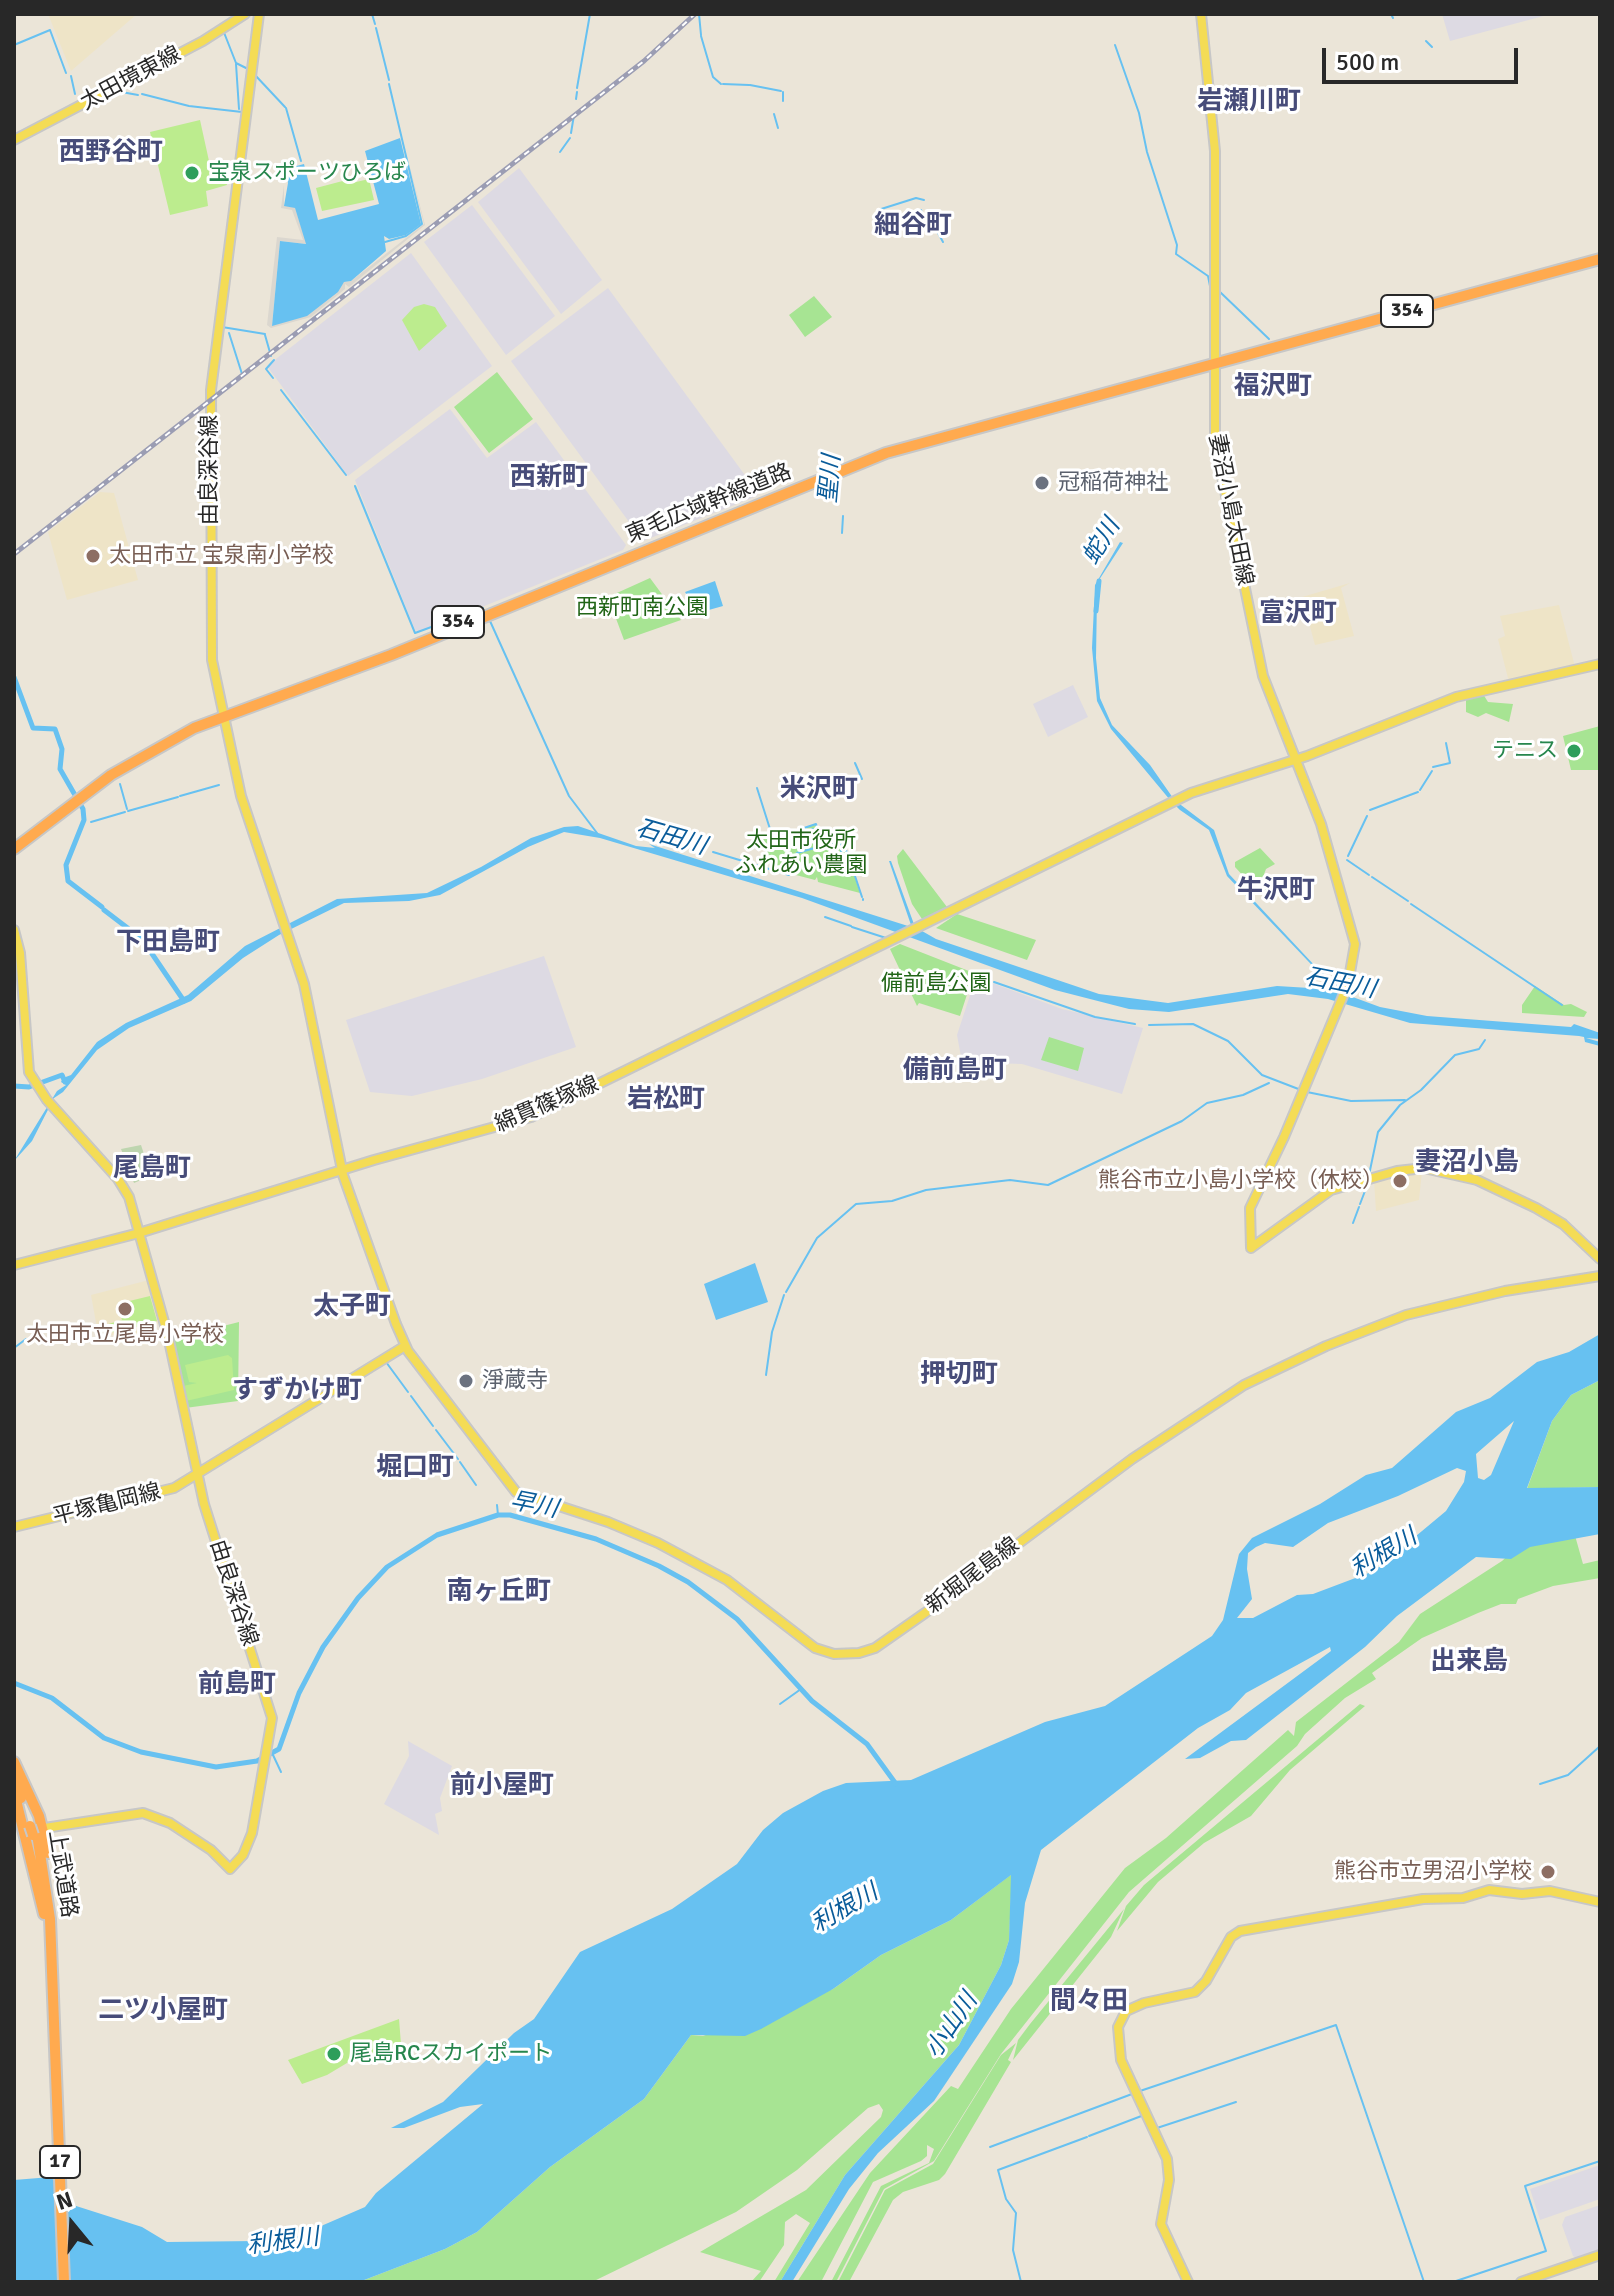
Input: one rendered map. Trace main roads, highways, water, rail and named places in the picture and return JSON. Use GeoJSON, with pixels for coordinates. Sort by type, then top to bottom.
{"type":"FeatureCollection","features":[{"type":"Feature","properties":{"kind":"highway","name":"東毛広域幹線道路"},"geometry":{"type":"LineString","coordinates":[[14,847],[150,747],[224,714],[415,640],[902,442],[1600,257]]}},
{"type":"Feature","properties":{"kind":"highway"},"geometry":{"type":"LineString","coordinates":[[14,1762],[34,1830]]}},
{"type":"Feature","properties":{"kind":"highway","name":"上武道路"},"geometry":{"type":"LineString","coordinates":[[14,1770],[34,1830],[48,1896],[64,2282]]}},
{"type":"Feature","properties":{"kind":"highway","name":"上武道路"},"geometry":{"type":"LineString","coordinates":[[14,1780],[34,1830],[43,1887],[55,2039]]}},
{"type":"Feature","properties":{"kind":"highway"},"geometry":{"type":"LineString","coordinates":[[14,1792],[34,1830]]}},
{"type":"Feature","properties":{"kind":"main road","name":"太田境東線"},"geometry":{"type":"LineString","coordinates":[[14,140],[245,14]]}},
{"type":"Feature","properties":{"kind":"main road","name":"由良深谷線"},"geometry":{"type":"LineString","coordinates":[[259,14],[211,390],[212,660],[245,809],[307,995],[343,1170]]}},
{"type":"Feature","properties":{"kind":"main road","name":"妻沼小島太田線"},"geometry":{"type":"LineString","coordinates":[[1201,14],[1215,151],[1215,442],[1266,686],[1321,824],[1353,930],[1354,966],[1346,988],[1249,1210],[1251,1248],[1331,1190],[1397,1171],[1424,1168],[1477,1180],[1536,1208],[1563,1224],[1600,1259]]}},
{"type":"Feature","properties":{"kind":"main road","name":"綿貫篠塚線"},"geometry":{"type":"LineString","coordinates":[[14,1265],[139,1233],[542,1113],[1178,799],[1295,760],[1460,696],[1600,664]]}},
{"type":"Feature","properties":{"kind":"main road","name":"由良深谷線"},"geometry":{"type":"LineString","coordinates":[[14,930],[20,953],[27,1059],[35,1084],[118,1179],[129,1197],[168,1336],[197,1475],[271,1705],[268,1743],[250,1840],[230,1869],[211,1850],[166,1821],[147,1814],[117,1814],[34,1830]]}},
{"type":"Feature","properties":{"kind":"main road","name":"新堀尾島線"},"geometry":{"type":"LineString","coordinates":[[343,1170],[405,1346],[519,1494],[609,1522],[658,1543],[727,1580],[807,1643],[824,1652],[847,1655],[880,1644],[1132,1459],[1251,1382],[1326,1346],[1406,1315],[1505,1291],[1600,1276]]}},
{"type":"Feature","properties":{"kind":"main road"},"geometry":{"type":"LineString","coordinates":[[197,1475],[405,1346]]}},
{"type":"Feature","properties":{"kind":"main road","name":"平塚亀岡線"},"geometry":{"type":"LineString","coordinates":[[14,1527],[154,1495],[197,1475]]}},
{"type":"Feature","properties":{"kind":"main road"},"geometry":{"type":"LineString","coordinates":[[1188,2282],[1161,2224],[1169,2180],[1167,2159],[1121,2060],[1118,2027],[1126,2011],[1144,2003],[1189,1995],[1201,1988],[1231,1937],[1240,1931],[1423,1899],[1463,1898],[1489,1890],[1518,1894],[1550,1891],[1600,1902]]}},
{"type":"Feature","properties":{"kind":"main road"},"geometry":{"type":"LineString","coordinates":[[1521,2282],[1600,2255]]}},
{"type":"Feature","properties":{"kind":"water"},"geometry":{"type":"Polygon","coordinates":[[[400,138],[421,224],[406,235],[389,239],[384,236],[386,251],[351,281],[344,282],[338,292],[307,316],[272,326],[280,241],[306,244],[295,208],[284,206],[288,183],[285,169],[304,164],[318,220],[379,204],[365,151],[400,138]]]}},
{"type":"Feature","properties":{"kind":"water"},"geometry":{"type":"Polygon","coordinates":[[[1120,542],[1123,543],[1099,580],[1096,658],[1100,698],[1112,725],[1150,765],[1173,798],[1170,800],[1111,729],[1097,701],[1092,648],[1095,585],[1120,542]]]}},
{"type":"Feature","properties":{"kind":"water"},"geometry":{"type":"Polygon","coordinates":[[[715,581],[723,606],[698,613],[685,592],[715,581]]]}},
{"type":"Feature","properties":{"kind":"water"},"geometry":{"type":"Polygon","coordinates":[[[1177,802],[1214,830],[1229,874],[1316,967],[1350,996],[1380,1007],[1427,1016],[1571,1027],[1574,1024],[1600,1033],[1600,1039],[1586,1038],[1600,1042],[1600,1046],[1585,1042],[1584,1037],[1579,1036],[1410,1023],[1328,999],[1288,994],[1169,1012],[1129,1009],[1055,990],[802,898],[600,838],[564,832],[528,847],[440,895],[409,901],[344,903],[279,935],[243,958],[191,1001],[129,1028],[97,1050],[63,1092],[54,1098],[32,1141],[14,1161],[57,1091],[66,1085],[61,1082],[63,1078],[71,1075],[97,1042],[126,1023],[188,995],[245,946],[337,899],[427,893],[531,838],[564,827],[578,826],[636,846],[655,848],[649,844],[908,926],[911,925],[891,861],[915,927],[936,939],[1099,994],[1168,1003],[1277,986],[1326,989],[1327,981],[1227,876],[1209,830],[1180,810],[1174,804],[1177,802]]]}},
{"type":"Feature","properties":{"kind":"water"},"geometry":{"type":"Polygon","coordinates":[[[755,1263],[768,1302],[716,1320],[704,1284],[755,1263]]]}},
{"type":"Feature","properties":{"kind":"water","name":"利根川"},"geometry":{"type":"Polygon","coordinates":[[[1600,1334],[1600,1380],[1571,1395],[1552,1421],[1527,1488],[1600,1487],[1600,1534],[1530,1547],[1511,1559],[1476,1557],[1397,1616],[1365,1647],[1246,1740],[1231,1741],[1200,1758],[1185,1759],[1331,1651],[1330,1647],[1246,1693],[1230,1710],[1198,1728],[1041,1850],[1025,1903],[1019,1962],[1012,1984],[934,2101],[878,2153],[849,2189],[792,2282],[780,2282],[845,2175],[959,2045],[1001,1965],[1009,1940],[1011,1875],[951,1920],[881,1955],[833,1989],[761,2029],[745,2036],[691,2035],[644,2099],[550,2167],[477,2232],[445,2249],[359,2282],[14,2282],[14,2180],[51,2177],[73,2205],[142,2227],[167,2242],[257,2241],[298,2236],[365,2207],[376,2193],[483,2104],[460,2107],[404,2128],[391,2128],[443,2102],[514,2033],[534,2019],[580,1952],[672,1909],[737,1864],[763,1830],[783,1813],[823,1791],[846,1783],[911,1780],[1045,1722],[1105,1706],[1212,1636],[1223,1620],[1239,1554],[1252,1538],[1320,1504],[1366,1475],[1392,1468],[1456,1412],[1490,1398],[1537,1362],[1569,1352],[1600,1334]],[[1514,1421],[1476,1454],[1478,1478],[1484,1480],[1491,1475],[1514,1421]],[[1457,1468],[1398,1496],[1328,1523],[1293,1547],[1265,1543],[1256,1547],[1248,1553],[1252,1599],[1237,1618],[1253,1618],[1297,1595],[1313,1594],[1374,1571],[1446,1511],[1464,1482],[1466,1471],[1457,1468]]]}},
{"type":"Feature","properties":{"kind":"waterway"},"geometry":{"type":"LineString","coordinates":[[372,14],[375,24]]}},
{"type":"Feature","properties":{"kind":"waterway"},"geometry":{"type":"LineString","coordinates":[[577,88],[590,14]]}},
{"type":"Feature","properties":{"kind":"waterway"},"geometry":{"type":"LineString","coordinates":[[699,14],[701,35]]}},
{"type":"Feature","properties":{"kind":"waterway"},"geometry":{"type":"LineString","coordinates":[[1391,14],[1393,18]]}},
{"type":"Feature","properties":{"kind":"waterway"},"geometry":{"type":"LineString","coordinates":[[376,28],[389,80]]}},
{"type":"Feature","properties":{"kind":"waterway"},"geometry":{"type":"LineString","coordinates":[[14,45],[50,30],[66,73]]}},
{"type":"Feature","properties":{"kind":"waterway"},"geometry":{"type":"LineString","coordinates":[[223,30],[236,63],[248,69]]}},
{"type":"Feature","properties":{"kind":"waterway"},"geometry":{"type":"LineString","coordinates":[[701,36],[713,77],[721,84]]}},
{"type":"Feature","properties":{"kind":"waterway"},"geometry":{"type":"LineString","coordinates":[[1426,41],[1432,47]]}},
{"type":"Feature","properties":{"kind":"waterway"},"geometry":{"type":"LineString","coordinates":[[1115,45],[1139,113],[1147,152],[1177,245],[1176,254],[1208,276],[1210,286]]}},
{"type":"Feature","properties":{"kind":"waterway"},"geometry":{"type":"LineString","coordinates":[[236,64],[239,109]]}},
{"type":"Feature","properties":{"kind":"waterway"},"geometry":{"type":"LineString","coordinates":[[255,75],[285,107]]}},
{"type":"Feature","properties":{"kind":"waterway"},"geometry":{"type":"LineString","coordinates":[[71,76],[75,94]]}},
{"type":"Feature","properties":{"kind":"waterway"},"geometry":{"type":"LineString","coordinates":[[385,242],[406,236],[422,224],[389,84]]}},
{"type":"Feature","properties":{"kind":"waterway"},"geometry":{"type":"LineString","coordinates":[[723,84],[749,85]]}},
{"type":"Feature","properties":{"kind":"waterway"},"geometry":{"type":"LineString","coordinates":[[750,85],[781,91]]}},
{"type":"Feature","properties":{"kind":"waterway"},"geometry":{"type":"LineString","coordinates":[[116,91],[138,95]]}},
{"type":"Feature","properties":{"kind":"waterway"},"geometry":{"type":"LineString","coordinates":[[576,99],[577,92]]}},
{"type":"Feature","properties":{"kind":"waterway"},"geometry":{"type":"LineString","coordinates":[[783,92],[783,101]]}},
{"type":"Feature","properties":{"kind":"waterway"},"geometry":{"type":"LineString","coordinates":[[142,94],[189,106],[242,112]]}},
{"type":"Feature","properties":{"kind":"waterway"},"geometry":{"type":"LineString","coordinates":[[286,108],[301,161]]}},
{"type":"Feature","properties":{"kind":"waterway"},"geometry":{"type":"LineString","coordinates":[[774,114],[778,128]]}},
{"type":"Feature","properties":{"kind":"waterway"},"geometry":{"type":"LineString","coordinates":[[571,133],[574,115]]}},
{"type":"Feature","properties":{"kind":"waterway"},"geometry":{"type":"LineString","coordinates":[[560,152],[570,138]]}},
{"type":"Feature","properties":{"kind":"waterway"},"geometry":{"type":"LineString","coordinates":[[878,210],[916,198],[924,200]]}},
{"type":"Feature","properties":{"kind":"waterway"},"geometry":{"type":"LineString","coordinates":[[921,210],[924,220]]}},
{"type":"Feature","properties":{"kind":"waterway"},"geometry":{"type":"LineString","coordinates":[[926,221],[931,220],[943,242]]}},
{"type":"Feature","properties":{"kind":"waterway"},"geometry":{"type":"LineString","coordinates":[[1219,291],[1269,339]]}},
{"type":"Feature","properties":{"kind":"waterway"},"geometry":{"type":"LineString","coordinates":[[222,327],[265,334]]}},
{"type":"Feature","properties":{"kind":"waterway"},"geometry":{"type":"LineString","coordinates":[[229,333],[242,374]]}},
{"type":"Feature","properties":{"kind":"waterway"},"geometry":{"type":"LineString","coordinates":[[265,335],[271,356]]}},
{"type":"Feature","properties":{"kind":"waterway"},"geometry":{"type":"LineString","coordinates":[[273,378],[266,369],[274,360]]}},
{"type":"Feature","properties":{"kind":"waterway"},"geometry":{"type":"LineString","coordinates":[[281,390],[346,475]]}},
{"type":"Feature","properties":{"kind":"waterway"},"geometry":{"type":"LineString","coordinates":[[355,486],[415,633],[483,608]]}},
{"type":"Feature","properties":{"kind":"waterway","name":"聖川"},"geometry":{"type":"LineString","coordinates":[[842,533],[843,516]]}},
{"type":"Feature","properties":{"kind":"waterway","name":"蛇川"},"geometry":{"type":"LineString","coordinates":[[1096,611],[1099,581]]}},
{"type":"Feature","properties":{"kind":"waterway"},"geometry":{"type":"LineString","coordinates":[[490,621],[569,796],[597,833]]}},
{"type":"Feature","properties":{"kind":"waterway"},"geometry":{"type":"LineString","coordinates":[[14,677],[33,728],[55,729],[62,749],[60,769],[83,809],[84,820],[66,865],[68,881],[102,907]]}},
{"type":"Feature","properties":{"kind":"waterway"},"geometry":{"type":"LineString","coordinates":[[1433,767],[1450,763],[1446,743]]}},
{"type":"Feature","properties":{"kind":"waterway","name":"聖川"},"geometry":{"type":"LineString","coordinates":[[855,763],[862,779]]}},
{"type":"Feature","properties":{"kind":"waterway"},"geometry":{"type":"LineString","coordinates":[[1420,790],[1432,771]]}},
{"type":"Feature","properties":{"kind":"waterway"},"geometry":{"type":"LineString","coordinates":[[120,784],[127,809]]}},
{"type":"Feature","properties":{"kind":"waterway"},"geometry":{"type":"LineString","coordinates":[[180,796],[219,785]]}},
{"type":"Feature","properties":{"kind":"waterway"},"geometry":{"type":"LineString","coordinates":[[757,788],[770,829]]}},
{"type":"Feature","properties":{"kind":"waterway"},"geometry":{"type":"LineString","coordinates":[[1370,810],[1418,792]]}},
{"type":"Feature","properties":{"kind":"waterway"},"geometry":{"type":"LineString","coordinates":[[128,811],[178,797]]}},
{"type":"Feature","properties":{"kind":"waterway"},"geometry":{"type":"LineString","coordinates":[[91,822],[125,812]]}},
{"type":"Feature","properties":{"kind":"waterway"},"geometry":{"type":"LineString","coordinates":[[1348,856],[1367,816]]}},
{"type":"Feature","properties":{"kind":"waterway"},"geometry":{"type":"LineString","coordinates":[[771,831],[774,838],[816,824],[822,844],[842,838],[848,856]]}},
{"type":"Feature","properties":{"kind":"waterway"},"geometry":{"type":"LineString","coordinates":[[778,843],[813,829],[819,847],[840,843],[843,863]]}},
{"type":"Feature","properties":{"kind":"waterway"},"geometry":{"type":"LineString","coordinates":[[791,862],[797,853],[818,847]]}},
{"type":"Feature","properties":{"kind":"waterway","name":"石田川"},"geometry":{"type":"LineString","coordinates":[[713,852],[789,875]]}},
{"type":"Feature","properties":{"kind":"waterway"},"geometry":{"type":"LineString","coordinates":[[849,858],[862,897]]}},
{"type":"Feature","properties":{"kind":"waterway"},"geometry":{"type":"LineString","coordinates":[[1347,860],[1369,875]]}},
{"type":"Feature","properties":{"kind":"waterway"},"geometry":{"type":"LineString","coordinates":[[1372,877],[1408,901]]}},
{"type":"Feature","properties":{"kind":"waterway"},"geometry":{"type":"LineString","coordinates":[[1411,904],[1562,1005]]}},
{"type":"Feature","properties":{"kind":"waterway"},"geometry":{"type":"LineString","coordinates":[[104,910],[142,939],[184,1001]]}},
{"type":"Feature","properties":{"kind":"waterway"},"geometry":{"type":"LineString","coordinates":[[825,917],[851,926]]}},
{"type":"Feature","properties":{"kind":"waterway"},"geometry":{"type":"LineString","coordinates":[[852,927],[886,938]]}},
{"type":"Feature","properties":{"kind":"waterway"},"geometry":{"type":"LineString","coordinates":[[994,982],[1095,1017],[1135,1024]]}},
{"type":"Feature","properties":{"kind":"waterway"},"geometry":{"type":"LineString","coordinates":[[1149,1025],[1193,1024],[1228,1041],[1262,1075],[1301,1090]]}},
{"type":"Feature","properties":{"kind":"waterway"},"geometry":{"type":"LineString","coordinates":[[1369,1175],[1378,1132],[1400,1105],[1421,1090],[1455,1055],[1479,1049],[1485,1040]]}},
{"type":"Feature","properties":{"kind":"waterway"},"geometry":{"type":"LineString","coordinates":[[14,1086],[29,1087],[62,1075],[65,1082]]}},
{"type":"Feature","properties":{"kind":"waterway"},"geometry":{"type":"LineString","coordinates":[[786,1292],[817,1238],[856,1204],[892,1201],[926,1190],[1010,1180],[1048,1185],[1182,1121],[1207,1103],[1243,1095],[1269,1083]]}},
{"type":"Feature","properties":{"kind":"waterway"},"geometry":{"type":"LineString","coordinates":[[1307,1092],[1351,1101],[1405,1100]]}},
{"type":"Feature","properties":{"kind":"waterway"},"geometry":{"type":"LineString","coordinates":[[1360,1204],[1365,1191]]}},
{"type":"Feature","properties":{"kind":"waterway"},"geometry":{"type":"LineString","coordinates":[[1353,1223],[1359,1207]]}},
{"type":"Feature","properties":{"kind":"waterway"},"geometry":{"type":"LineString","coordinates":[[766,1375],[772,1332],[784,1295]]}},
{"type":"Feature","properties":{"kind":"waterway"},"geometry":{"type":"LineString","coordinates":[[14,1348],[26,1339]]}},
{"type":"Feature","properties":{"kind":"waterway"},"geometry":{"type":"LineString","coordinates":[[386,1362],[408,1392]]}},
{"type":"Feature","properties":{"kind":"waterway"},"geometry":{"type":"LineString","coordinates":[[411,1396],[433,1426]]}},
{"type":"Feature","properties":{"kind":"waterway"},"geometry":{"type":"LineString","coordinates":[[436,1430],[458,1459]]}},
{"type":"Feature","properties":{"kind":"waterway"},"geometry":{"type":"LineString","coordinates":[[460,1462],[476,1485]]}},
{"type":"Feature","properties":{"kind":"waterway"},"geometry":{"type":"LineString","coordinates":[[497,1505],[498,1515]]}},
{"type":"Feature","properties":{"kind":"waterway","name":"早川"},"geometry":{"type":"LineString","coordinates":[[14,1683],[52,1698],[104,1738],[141,1752],[216,1767],[257,1761],[279,1749],[299,1693],[323,1647],[358,1598],[387,1567],[437,1535],[498,1515],[510,1515],[596,1539],[688,1582],[737,1619],[812,1701],[867,1744],[896,1784]]}},
{"type":"Feature","properties":{"kind":"waterway"},"geometry":{"type":"LineString","coordinates":[[780,1704],[801,1689]]}},
{"type":"Feature","properties":{"kind":"waterway"},"geometry":{"type":"LineString","coordinates":[[1540,1784],[1568,1775],[1599,1747]]}},
{"type":"Feature","properties":{"kind":"waterway"},"geometry":{"type":"LineString","coordinates":[[273,1755],[281,1772]]}},
{"type":"Feature","properties":{"kind":"waterway"},"geometry":{"type":"LineString","coordinates":[[1140,2091],[1336,2025],[1424,2282]]}},
{"type":"Feature","properties":{"kind":"waterway"},"geometry":{"type":"LineString","coordinates":[[990,2147],[1132,2094]]}},
{"type":"Feature","properties":{"kind":"waterway"},"geometry":{"type":"LineString","coordinates":[[1157,2128],[1236,2102]]}},
{"type":"Feature","properties":{"kind":"waterway"},"geometry":{"type":"LineString","coordinates":[[1089,2136],[1144,2115]]}},
{"type":"Feature","properties":{"kind":"waterway"},"geometry":{"type":"LineString","coordinates":[[1021,2282],[1013,2250],[1016,2213],[1006,2199],[998,2170],[1087,2137]]}},
{"type":"Feature","properties":{"kind":"waterway"},"geometry":{"type":"LineString","coordinates":[[1453,2282],[1546,2251],[1525,2186],[1600,2161]]}},
{"type":"Feature","properties":{"kind":"railway"},"geometry":{"type":"LineString","coordinates":[[14,554],[644,61],[695,14]]}},
{"type":"Feature","properties":{"kind":"place","name":"宝泉スポーツひろば"},"geometry":{"type":"Point","coordinates":[192,173]}},
{"type":"Feature","properties":{"kind":"place","name":"冠稲荷神社"},"geometry":{"type":"Point","coordinates":[1042,483]}},
{"type":"Feature","properties":{"kind":"place","name":"太田市立 宝泉南小学校"},"geometry":{"type":"Point","coordinates":[93,556]}},
{"type":"Feature","properties":{"kind":"place","name":"テニス"},"geometry":{"type":"Point","coordinates":[1574,751]}},
{"type":"Feature","properties":{"kind":"place","name":"熊谷市立小島小学校（休校）"},"geometry":{"type":"Point","coordinates":[1400,1181]}},
{"type":"Feature","properties":{"kind":"place","name":"太田市立尾島小学校"},"geometry":{"type":"Point","coordinates":[125,1309]}},
{"type":"Feature","properties":{"kind":"place","name":"淨蔵寺"},"geometry":{"type":"Point","coordinates":[466,1381]}},
{"type":"Feature","properties":{"kind":"place","name":"熊谷市立男沼小学校"},"geometry":{"type":"Point","coordinates":[1548,1872]}},
{"type":"Feature","properties":{"kind":"place","name":"尾島RCスカイポート"},"geometry":{"type":"Point","coordinates":[334,2054]}},
{"type":"Feature","properties":{"kind":"district","name":"岩瀬川町"},"geometry":{"type":"Point","coordinates":[1249,102]}},
{"type":"Feature","properties":{"kind":"district","name":"西野谷町"},"geometry":{"type":"Point","coordinates":[111,153]}},
{"type":"Feature","properties":{"kind":"district","name":"細谷町"},"geometry":{"type":"Point","coordinates":[913,226]}},
{"type":"Feature","properties":{"kind":"district","name":"福沢町"},"geometry":{"type":"Point","coordinates":[1273,387]}},
{"type":"Feature","properties":{"kind":"district","name":"西新町"},"geometry":{"type":"Point","coordinates":[549,478]}},
{"type":"Feature","properties":{"kind":"district","name":"富沢町"},"geometry":{"type":"Point","coordinates":[1298,614]}},
{"type":"Feature","properties":{"kind":"district","name":"米沢町"},"geometry":{"type":"Point","coordinates":[819,790]}},
{"type":"Feature","properties":{"kind":"district","name":"牛沢町"},"geometry":{"type":"Point","coordinates":[1276,891]}},
{"type":"Feature","properties":{"kind":"district","name":"下田島町"},"geometry":{"type":"Point","coordinates":[168,943]}},
{"type":"Feature","properties":{"kind":"district","name":"備前島町"},"geometry":{"type":"Point","coordinates":[955,1071]}},
{"type":"Feature","properties":{"kind":"district","name":"岩松町"},"geometry":{"type":"Point","coordinates":[666,1100]}},
{"type":"Feature","properties":{"kind":"district","name":"妻沼小島"},"geometry":{"type":"Point","coordinates":[1467,1163]}},
{"type":"Feature","properties":{"kind":"district","name":"尾島町"},"geometry":{"type":"Point","coordinates":[152,1169]}},
{"type":"Feature","properties":{"kind":"district","name":"太子町"},"geometry":{"type":"Point","coordinates":[352,1307]}},
{"type":"Feature","properties":{"kind":"district","name":"押切町"},"geometry":{"type":"Point","coordinates":[959,1375]}},
{"type":"Feature","properties":{"kind":"district","name":"すずかけ町"},"geometry":{"type":"Point","coordinates":[297,1391]}},
{"type":"Feature","properties":{"kind":"district","name":"堀口町"},"geometry":{"type":"Point","coordinates":[415,1468]}},
{"type":"Feature","properties":{"kind":"district","name":"南ヶ丘町"},"geometry":{"type":"Point","coordinates":[499,1592]}},
{"type":"Feature","properties":{"kind":"district","name":"出来島"},"geometry":{"type":"Point","coordinates":[1469,1662]}},
{"type":"Feature","properties":{"kind":"district","name":"前島町"},"geometry":{"type":"Point","coordinates":[237,1685]}},
{"type":"Feature","properties":{"kind":"district","name":"前小屋町"},"geometry":{"type":"Point","coordinates":[502,1786]}},
{"type":"Feature","properties":{"kind":"district","name":"間々田"},"geometry":{"type":"Point","coordinates":[1089,2002]}},
{"type":"Feature","properties":{"kind":"district","name":"二ツ小屋町"},"geometry":{"type":"Point","coordinates":[163,2011]}},
{"type":"Feature","properties":{"kind":"park label","name":"西新町南公園"},"geometry":{"type":"Point","coordinates":[642,608]}},
{"type":"Feature","properties":{"kind":"park label","name":"太田市役所 ふれあい農園"},"geometry":{"type":"Point","coordinates":[801,854]}},
{"type":"Feature","properties":{"kind":"park label","name":"備前島公園"},"geometry":{"type":"Point","coordinates":[936,984]}},
{"type":"Feature","properties":{"kind":"water label","name":"小山川"},"geometry":{"type":"Point","coordinates":[952,2026]}}]}
